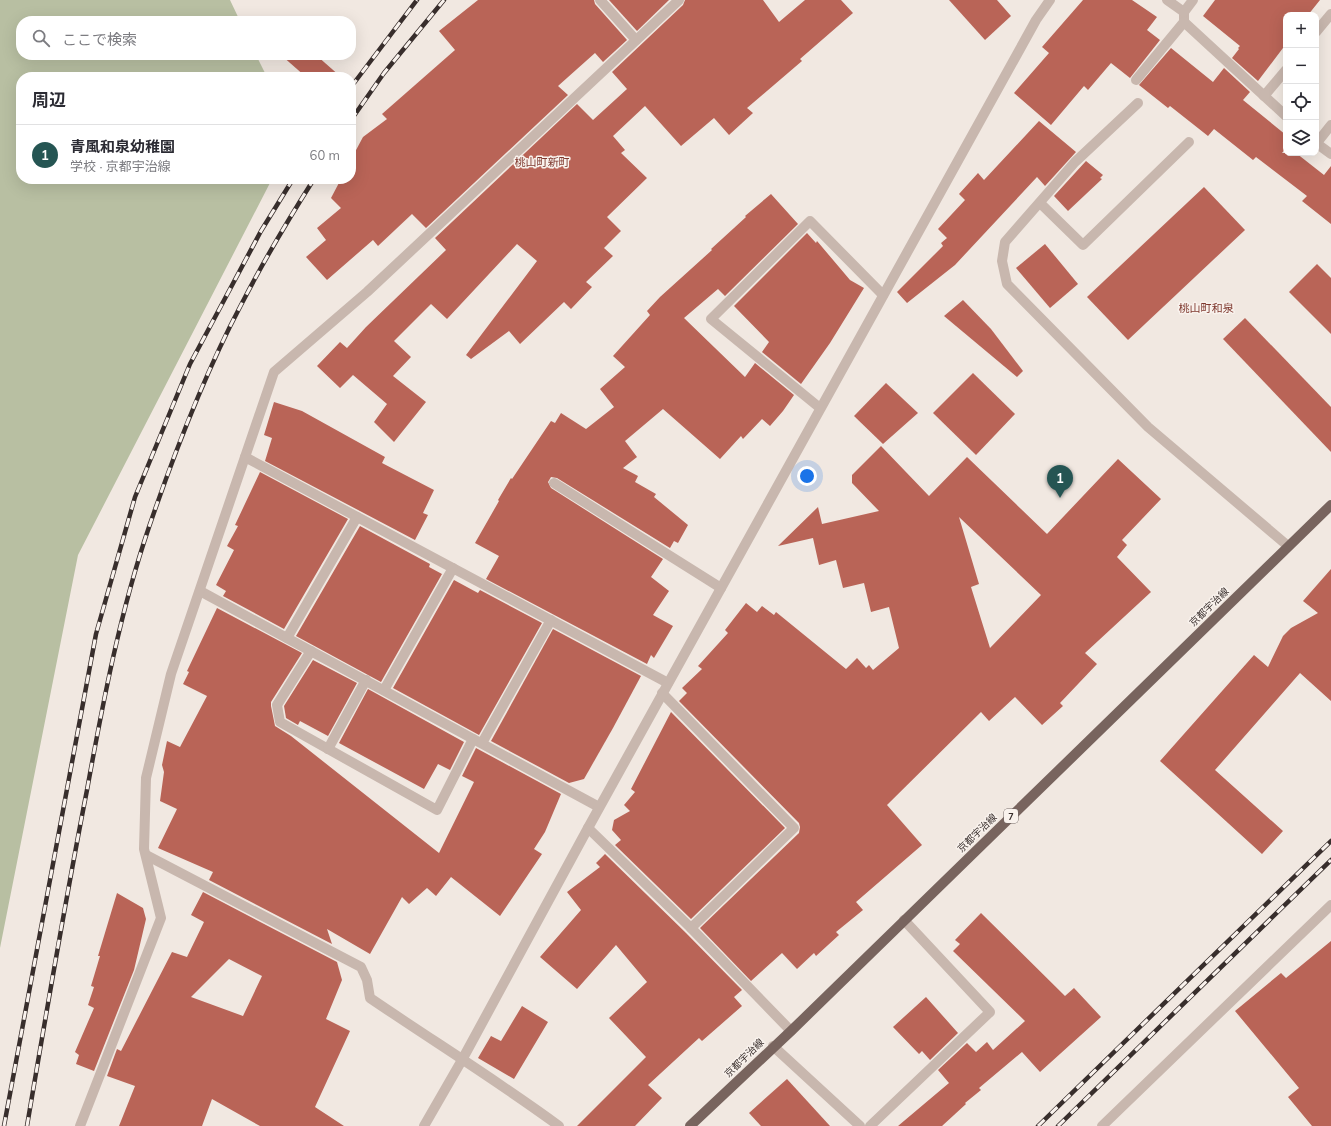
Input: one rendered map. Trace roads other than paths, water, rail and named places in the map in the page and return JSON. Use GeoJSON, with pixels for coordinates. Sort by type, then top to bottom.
{"type":"FeatureCollection","features":[{"type":"Feature","properties":{"kind":"main road","name":"京都宇治線"},"geometry":{"type":"LineString","coordinates":[[690,1126],[773,1046],[791,1031],[1331,505]]}},
{"type":"Feature","properties":{"kind":"street"},"geometry":{"type":"LineString","coordinates":[[600,0],[636,40]]}},
{"type":"Feature","properties":{"kind":"street"},"geometry":{"type":"LineString","coordinates":[[80,1126],[161,918],[144,849],[146,778],[171,674],[274,372],[367,292],[679,0]]}},
{"type":"Feature","properties":{"kind":"street"},"geometry":{"type":"LineString","coordinates":[[424,1126],[462,1060],[599,807],[722,588],[820,408],[1036,20],[1050,0]]}},
{"type":"Feature","properties":{"kind":"street"},"geometry":{"type":"LineString","coordinates":[[1167,0],[1283,113]]}},
{"type":"Feature","properties":{"kind":"street"},"geometry":{"type":"LineString","coordinates":[[1136,80],[1184,17],[1193,0]]}},
{"type":"Feature","properties":{"kind":"street"},"geometry":{"type":"LineString","coordinates":[[1319,28],[1331,14]]}},
{"type":"Feature","properties":{"kind":"street"},"geometry":{"type":"LineString","coordinates":[[1264,96],[1283,74]]}},
{"type":"Feature","properties":{"kind":"street"},"geometry":{"type":"LineString","coordinates":[[1138,103],[1075,162],[1005,242],[1002,260],[1007,284],[1148,427],[1288,546]]}},
{"type":"Feature","properties":{"kind":"street"},"geometry":{"type":"LineString","coordinates":[[1319,140],[1331,125]]}},
{"type":"Feature","properties":{"kind":"street"},"geometry":{"type":"LineString","coordinates":[[1040,202],[1083,245],[1189,142]]}},
{"type":"Feature","properties":{"kind":"street"},"geometry":{"type":"LineString","coordinates":[[1319,146],[1331,154]]}},
{"type":"Feature","properties":{"kind":"street"},"geometry":{"type":"LineString","coordinates":[[820,408],[712,319],[810,221],[883,295]]}},
{"type":"Feature","properties":{"kind":"street"},"geometry":{"type":"LineString","coordinates":[[245,457],[668,683]]}},
{"type":"Feature","properties":{"kind":"street"},"geometry":{"type":"LineString","coordinates":[[554,483],[722,588]]}},
{"type":"Feature","properties":{"kind":"street"},"geometry":{"type":"LineString","coordinates":[[287,638],[357,516]]}},
{"type":"Feature","properties":{"kind":"street"},"geometry":{"type":"LineString","coordinates":[[384,690],[453,568]]}},
{"type":"Feature","properties":{"kind":"street"},"geometry":{"type":"LineString","coordinates":[[200,590],[599,807]]}},
{"type":"Feature","properties":{"kind":"street"},"geometry":{"type":"LineString","coordinates":[[311,651],[277,705],[280,722],[437,810],[551,620]]}},
{"type":"Feature","properties":{"kind":"street"},"geometry":{"type":"LineString","coordinates":[[328,749],[366,680]]}},
{"type":"Feature","properties":{"kind":"street"},"geometry":{"type":"LineString","coordinates":[[662,693],[794,828],[691,928]]}},
{"type":"Feature","properties":{"kind":"street"},"geometry":{"type":"LineString","coordinates":[[588,828],[691,928],[791,1031]]}},
{"type":"Feature","properties":{"kind":"street"},"geometry":{"type":"LineString","coordinates":[[146,855],[362,967],[367,980],[370,998],[515,1094],[559,1126]]}},
{"type":"Feature","properties":{"kind":"street"},"geometry":{"type":"LineString","coordinates":[[1102,1126],[1331,905]]}},
{"type":"Feature","properties":{"kind":"street"},"geometry":{"type":"LineString","coordinates":[[870,1126],[990,1012],[904,920]]}},
{"type":"Feature","properties":{"kind":"street"},"geometry":{"type":"LineString","coordinates":[[773,1046],[860,1126]]}},
{"type":"Feature","properties":{"kind":"railway"},"geometry":{"type":"LineString","coordinates":[[356,80],[417,0]]}},
{"type":"Feature","properties":{"kind":"railway"},"geometry":{"type":"LineString","coordinates":[[356,113],[384,73],[444,0]]}},
{"type":"Feature","properties":{"kind":"railway"},"geometry":{"type":"LineString","coordinates":[[4,1126],[96,634],[135,497],[190,364],[261,231],[290,184]]}},
{"type":"Feature","properties":{"kind":"railway"},"geometry":{"type":"LineString","coordinates":[[27,1126],[63,916],[99,724],[129,592],[149,527],[202,386],[227,332],[258,273],[311,184]]}},
{"type":"Feature","properties":{"kind":"railway"},"geometry":{"type":"LineString","coordinates":[[1038,1126],[1331,841]]}},
{"type":"Feature","properties":{"kind":"railway"},"geometry":{"type":"LineString","coordinates":[[1058,1126],[1331,860]]}},
{"type":"Feature","properties":{"kind":"place","name":"青風和泉幼稚園"},"geometry":{"type":"Point","coordinates":[1060,498]}},
{"type":"Feature","properties":{"kind":"district","name":"桃山町新町"},"geometry":{"type":"Point","coordinates":[542,162]}},
{"type":"Feature","properties":{"kind":"district","name":"桃山町和泉"},"geometry":{"type":"Point","coordinates":[1206,308]}}]}
